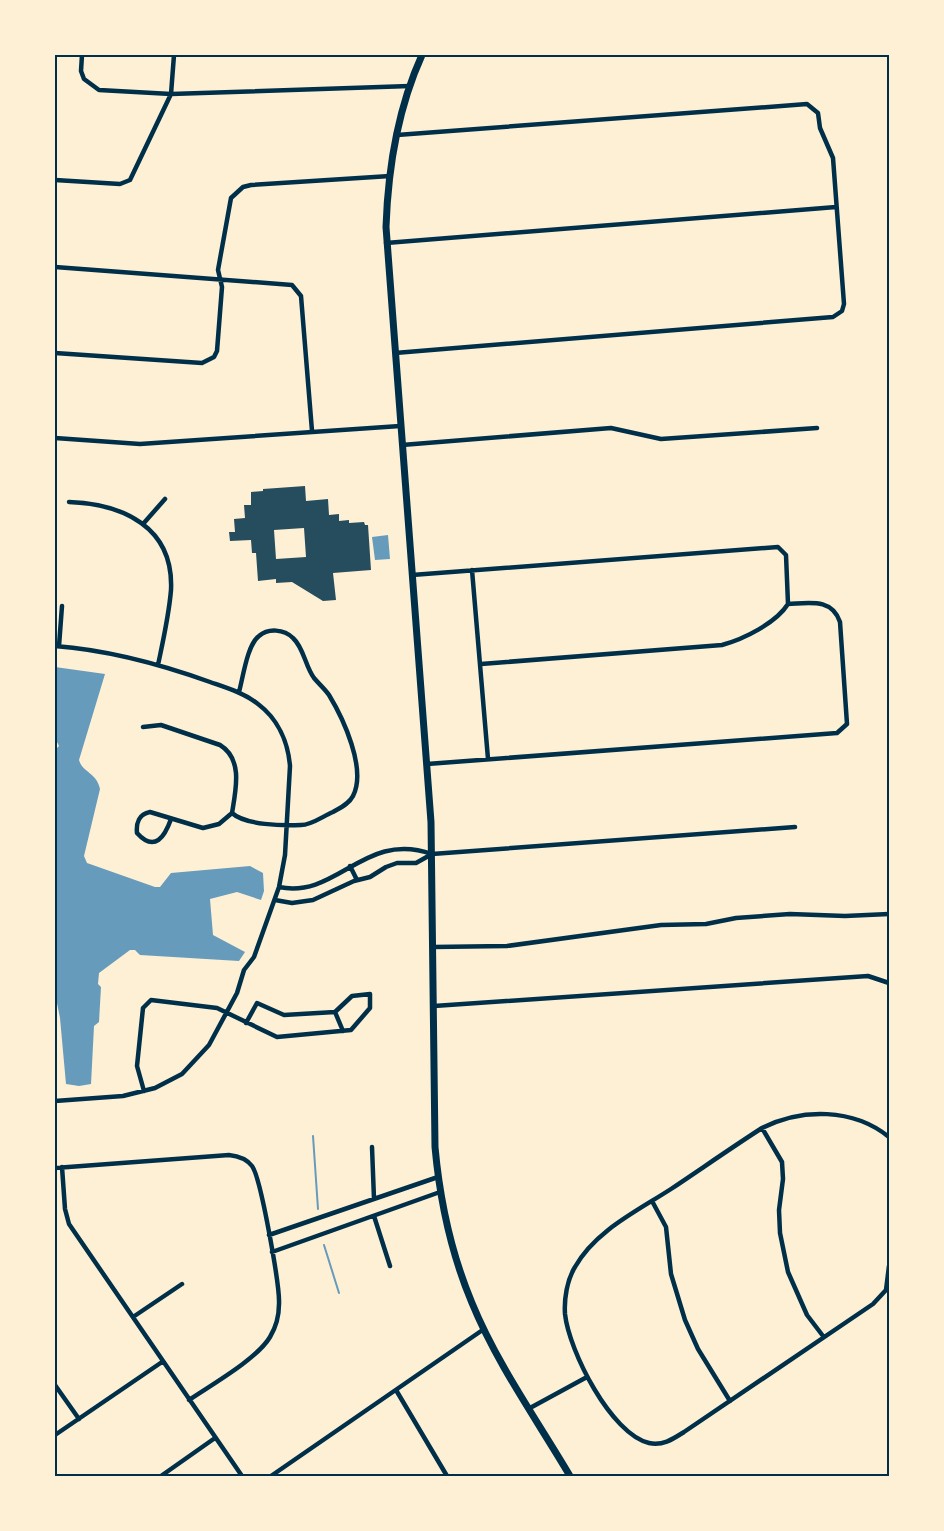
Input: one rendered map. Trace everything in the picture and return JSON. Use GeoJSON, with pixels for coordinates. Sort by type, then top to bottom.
{"type":"FeatureCollection","features":[{"type":"Feature","properties":{"kind":"main road"},"geometry":{"type":"LineString","coordinates":[[422,55],[410,86],[396,135],[390,176],[386,243],[427,764],[432,854],[435,1147],[438,1177],[458,1267],[484,1329],[570,1476]]}},
{"type":"Feature","properties":{"kind":"street"},"geometry":{"type":"LineString","coordinates":[[82,55],[81,71],[84,79],[92,87],[99,90],[170,94],[410,86]]}},
{"type":"Feature","properties":{"kind":"street"},"geometry":{"type":"LineString","coordinates":[[55,180],[120,184],[133,176],[170,94],[174,55]]}},
{"type":"Feature","properties":{"kind":"street"},"geometry":{"type":"LineString","coordinates":[[394,353],[838,316],[844,304],[833,158],[820,128],[818,113],[813,107],[800,103],[396,135]]}},
{"type":"Feature","properties":{"kind":"street"},"geometry":{"type":"LineString","coordinates":[[55,353],[209,362],[217,351],[222,287],[218,270],[231,198],[243,187],[251,185],[390,176]]}},
{"type":"Feature","properties":{"kind":"street"},"geometry":{"type":"LineString","coordinates":[[386,243],[836,207]]}},
{"type":"Feature","properties":{"kind":"street"},"geometry":{"type":"LineString","coordinates":[[55,267],[286,283],[292,285],[301,296],[312,431]]}},
{"type":"Feature","properties":{"kind":"street"},"geometry":{"type":"LineString","coordinates":[[55,438],[140,444],[400,426]]}},
{"type":"Feature","properties":{"kind":"street"},"geometry":{"type":"LineString","coordinates":[[402,445],[611,428],[662,439],[817,428]]}},
{"type":"Feature","properties":{"kind":"street"},"geometry":{"type":"LineString","coordinates":[[143,524],[165,499]]}},
{"type":"Feature","properties":{"kind":"street"},"geometry":{"type":"LineString","coordinates":[[69,502],[106,506],[128,514],[143,524],[162,548],[170,574],[170,600],[158,666]]}},
{"type":"Feature","properties":{"kind":"street"},"geometry":{"type":"LineString","coordinates":[[412,575],[774,547],[778,547],[786,555],[788,604],[779,614],[757,628],[722,645],[481,664]]}},
{"type":"Feature","properties":{"kind":"street"},"geometry":{"type":"LineString","coordinates":[[472,570],[488,759]]}},
{"type":"Feature","properties":{"kind":"street"},"geometry":{"type":"LineString","coordinates":[[427,764],[838,733],[847,724],[846,681],[840,622],[837,614],[825,604],[788,604]]}},
{"type":"Feature","properties":{"kind":"street"},"geometry":{"type":"LineString","coordinates":[[55,1101],[123,1096],[167,1083],[195,1063],[209,1046],[237,993],[244,970],[254,958],[279,887],[287,824],[290,766],[284,738],[267,712],[251,698],[239,692],[158,666],[104,652],[57,646],[62,606]]}},
{"type":"Feature","properties":{"kind":"street"},"geometry":{"type":"LineString","coordinates":[[232,812],[248,821],[308,824],[343,806],[354,795],[357,778],[347,730],[328,694],[315,679],[293,637],[276,630],[267,631],[258,636],[252,644],[239,692]]}},
{"type":"Feature","properties":{"kind":"street"},"geometry":{"type":"LineString","coordinates":[[143,727],[161,725],[220,745],[226,749],[235,763],[236,772],[232,812],[212,827],[196,827],[150,812],[144,813],[139,818],[137,833],[147,840],[160,841],[165,836],[171,819]]}},
{"type":"Feature","properties":{"kind":"street"},"geometry":{"type":"LineString","coordinates":[[279,887],[299,890],[321,884],[378,852],[417,849],[432,854],[795,827]]}},
{"type":"Feature","properties":{"kind":"street"},"geometry":{"type":"LineString","coordinates":[[275,900],[301,903],[357,880],[370,877],[397,863],[416,863],[432,854]]}},
{"type":"Feature","properties":{"kind":"street"},"geometry":{"type":"LineString","coordinates":[[350,866],[357,880]]}},
{"type":"Feature","properties":{"kind":"street"},"geometry":{"type":"LineString","coordinates":[[321,884],[326,893]]}},
{"type":"Feature","properties":{"kind":"street"},"geometry":{"type":"LineString","coordinates":[[433,948],[507,946],[661,925],[706,924],[736,918],[790,914],[855,916],[889,914]]}},
{"type":"Feature","properties":{"kind":"street"},"geometry":{"type":"LineString","coordinates":[[434,1006],[868,976],[889,983]]}},
{"type":"Feature","properties":{"kind":"street"},"geometry":{"type":"LineString","coordinates":[[144,1091],[137,1066],[143,1008],[147,1002],[152,1000],[211,1007],[227,1012],[246,1023],[277,1037],[351,1030],[370,1008],[370,994],[352,996],[335,1012],[284,1015],[257,1003],[246,1023]]}},
{"type":"Feature","properties":{"kind":"street"},"geometry":{"type":"LineString","coordinates":[[335,1012],[344,1031]]}},
{"type":"Feature","properties":{"kind":"street"},"geometry":{"type":"LineString","coordinates":[[889,1137],[872,1126],[857,1120],[818,1114],[790,1117],[762,1128],[652,1201],[593,1243],[573,1271],[566,1297],[566,1316],[572,1341],[587,1377],[616,1418],[634,1435],[652,1443],[668,1442],[873,1304],[886,1290],[889,1266]]}},
{"type":"Feature","properties":{"kind":"street"},"geometry":{"type":"LineString","coordinates":[[762,1128],[782,1162],[780,1233],[788,1272],[807,1315],[823,1336]]}},
{"type":"Feature","properties":{"kind":"street"},"geometry":{"type":"LineString","coordinates":[[372,1147],[374,1199]]}},
{"type":"Feature","properties":{"kind":"street"},"geometry":{"type":"LineString","coordinates":[[55,1168],[229,1155],[237,1156],[249,1163],[256,1173],[272,1252],[279,1304],[278,1317],[270,1337],[253,1356],[189,1400]]}},
{"type":"Feature","properties":{"kind":"street"},"geometry":{"type":"LineString","coordinates":[[62,1167],[65,1209],[69,1224],[242,1476]]}},
{"type":"Feature","properties":{"kind":"street"},"geometry":{"type":"LineString","coordinates":[[269,1235],[438,1177]]}},
{"type":"Feature","properties":{"kind":"street"},"geometry":{"type":"LineString","coordinates":[[272,1252],[440,1192]]}},
{"type":"Feature","properties":{"kind":"street"},"geometry":{"type":"LineString","coordinates":[[652,1201],[666,1227],[670,1274],[685,1320],[698,1349],[730,1401]]}},
{"type":"Feature","properties":{"kind":"street"},"geometry":{"type":"LineString","coordinates":[[374,1216],[390,1266]]}},
{"type":"Feature","properties":{"kind":"street"},"geometry":{"type":"LineString","coordinates":[[133,1317],[182,1284]]}},
{"type":"Feature","properties":{"kind":"street"},"geometry":{"type":"LineString","coordinates":[[271,1476],[484,1329]]}},
{"type":"Feature","properties":{"kind":"street"},"geometry":{"type":"LineString","coordinates":[[55,1435],[162,1362]]}},
{"type":"Feature","properties":{"kind":"street"},"geometry":{"type":"LineString","coordinates":[[530,1408],[587,1377]]}},
{"type":"Feature","properties":{"kind":"street"},"geometry":{"type":"LineString","coordinates":[[55,1385],[78,1419]]}},
{"type":"Feature","properties":{"kind":"street"},"geometry":{"type":"LineString","coordinates":[[396,1390],[447,1476]]}},
{"type":"Feature","properties":{"kind":"street"},"geometry":{"type":"LineString","coordinates":[[161,1476],[215,1438]]}},
{"type":"Feature","properties":{"kind":"water"},"geometry":{"type":"Polygon","coordinates":[[[388,535],[390,559],[375,560],[372,537],[388,535]]]}},
{"type":"Feature","properties":{"kind":"water"},"geometry":{"type":"Polygon","coordinates":[[[55,667],[105,674],[79,760],[83,767],[96,779],[100,789],[84,856],[87,863],[155,887],[160,887],[171,873],[250,866],[263,873],[264,891],[261,900],[237,892],[210,899],[213,935],[245,952],[239,961],[140,955],[135,950],[130,950],[99,973],[98,984],[101,987],[99,1022],[94,1026],[91,1084],[79,1086],[66,1084],[60,1018],[55,993],[55,750],[59,746],[55,738],[55,667]]]}},
{"type":"Feature","properties":{"kind":"building"},"geometry":{"type":"Polygon","coordinates":[[[305,486],[306,501],[328,499],[329,515],[339,514],[339,521],[349,520],[349,523],[364,522],[365,525],[368,525],[371,570],[333,573],[336,600],[323,601],[292,582],[276,583],[276,579],[258,581],[256,553],[252,553],[251,540],[230,541],[229,532],[235,532],[234,519],[245,518],[244,505],[251,505],[251,492],[263,491],[263,489],[305,486]],[[304,528],[274,530],[276,559],[306,557],[304,528]]]}},
{"type":"Feature","properties":{"kind":"waterway"},"geometry":{"type":"LineString","coordinates":[[313,1136],[318,1209]]}},
{"type":"Feature","properties":{"kind":"waterway"},"geometry":{"type":"LineString","coordinates":[[324,1245],[339,1293]]}}]}
